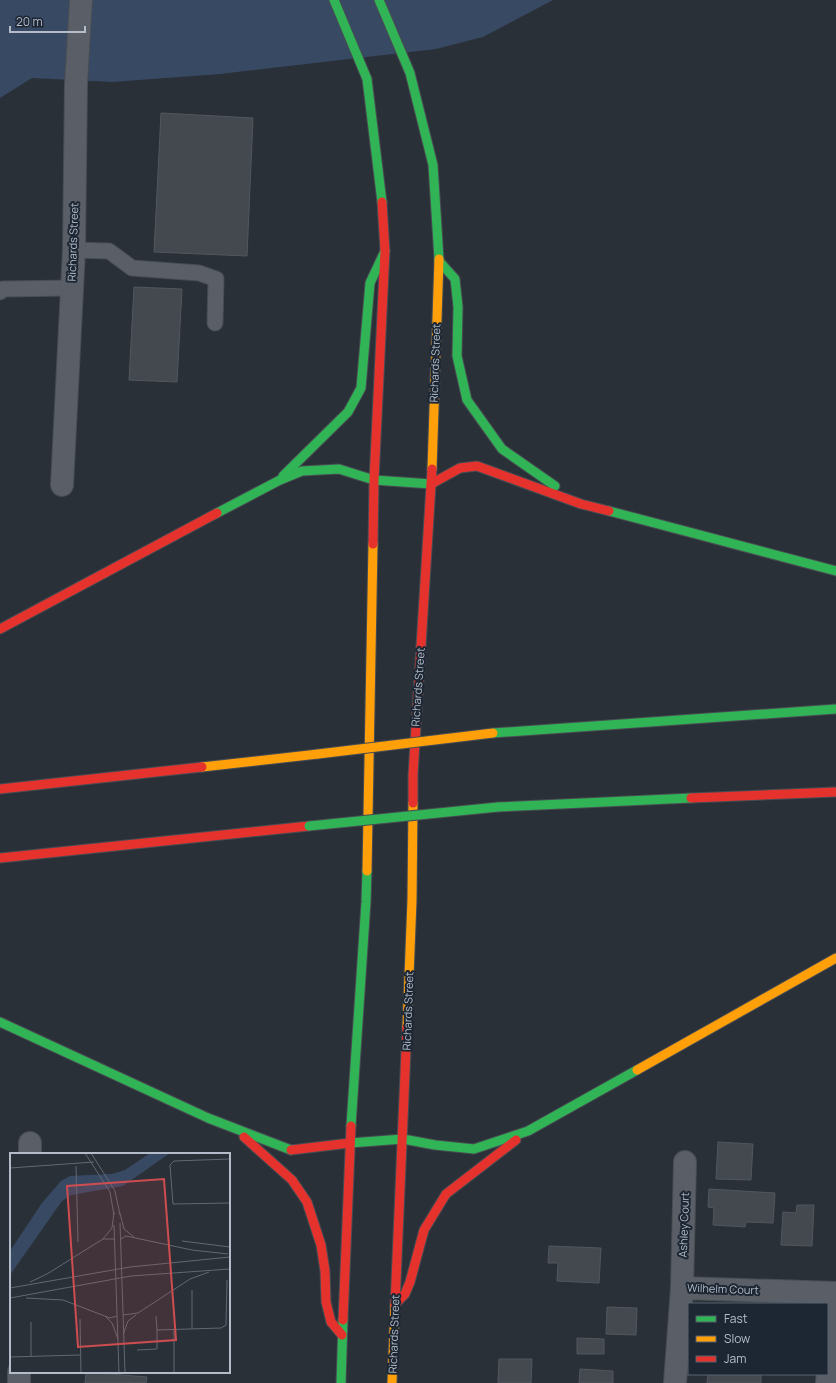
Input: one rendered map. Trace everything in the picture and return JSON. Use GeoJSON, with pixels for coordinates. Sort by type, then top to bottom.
{"type":"FeatureCollection","features":[{"type":"Feature","properties":{"kind":"main road"},"geometry":{"type":"LineString","coordinates":[[334,0],[367,79],[382,198],[385,251],[374,480],[366,902],[350,1143],[341,1383]]}},
{"type":"Feature","properties":{"kind":"main road","name":"Richards Street"},"geometry":{"type":"LineString","coordinates":[[379,0],[410,73],[433,165],[439,261],[431,484],[413,775],[412,900],[392,1383]]}},
{"type":"Feature","properties":{"kind":"main road"},"geometry":{"type":"LineString","coordinates":[[280,480],[348,412],[361,388],[370,283],[385,251]]}},
{"type":"Feature","properties":{"kind":"main road"},"geometry":{"type":"LineString","coordinates":[[439,261],[456,279],[458,307],[457,356],[467,400],[502,449],[581,504]]}},
{"type":"Feature","properties":{"kind":"main road"},"geometry":{"type":"LineString","coordinates":[[0,629],[280,480],[302,471],[339,469],[374,480],[431,484],[460,468],[477,466],[581,504],[836,571]]}},
{"type":"Feature","properties":{"kind":"main road"},"geometry":{"type":"LineString","coordinates":[[0,789],[493,733],[836,709]]}},
{"type":"Feature","properties":{"kind":"main road"},"geometry":{"type":"LineString","coordinates":[[0,858],[498,807],[836,792]]}},
{"type":"Feature","properties":{"kind":"main road"},"geometry":{"type":"LineString","coordinates":[[396,1303],[405,1294],[410,1282],[424,1230],[446,1194],[528,1131],[836,958]]}},
{"type":"Feature","properties":{"kind":"main road"},"geometry":{"type":"LineString","coordinates":[[0,1022],[201,1115],[293,1151],[350,1143],[403,1139],[435,1145],[474,1149],[528,1131]]}},
{"type":"Feature","properties":{"kind":"main road"},"geometry":{"type":"LineString","coordinates":[[235,1128],[292,1180],[307,1202],[321,1245],[325,1271],[326,1302],[331,1322],[342,1334]]}},
{"type":"Feature","properties":{"kind":"street","name":"Richards Street"},"geometry":{"type":"LineString","coordinates":[[62,485],[74,250],[76,84],[81,0]]}},
{"type":"Feature","properties":{"kind":"street","name":"Ashley Court"},"geometry":{"type":"LineString","coordinates":[[682,1288],[686,1162]]}},
{"type":"Feature","properties":{"kind":"street","name":"Wilhelm Court"},"geometry":{"type":"LineString","coordinates":[[675,1383],[682,1288],[835,1294]]}},
{"type":"Feature","properties":{"kind":"street"},"geometry":{"type":"LineString","coordinates":[[828,1372],[835,1294]]}},
{"type":"Feature","properties":{"kind":"lane"},"geometry":{"type":"LineString","coordinates":[[74,250],[109,251],[132,268],[199,273],[216,279],[215,323]]}},
{"type":"Feature","properties":{"kind":"lane"},"geometry":{"type":"LineString","coordinates":[[0,292],[3,289],[72,288]]}},
{"type":"Feature","properties":{"kind":"water"},"geometry":{"type":"Polygon","coordinates":[[[0,0],[553,0],[483,37],[436,49],[220,74],[112,82],[32,78],[0,98],[0,0]]]}},
{"type":"Feature","properties":{"kind":"building"},"geometry":{"type":"Polygon","coordinates":[[[161,113],[253,118],[247,256],[154,252],[161,113]]]}},
{"type":"Feature","properties":{"kind":"building"},"geometry":{"type":"Polygon","coordinates":[[[134,287],[182,289],[177,382],[129,380],[134,287]]]}},
{"type":"Feature","properties":{"kind":"building"},"geometry":{"type":"Polygon","coordinates":[[[718,1142],[753,1144],[751,1180],[716,1179],[718,1142]]]}},
{"type":"Feature","properties":{"kind":"building"},"geometry":{"type":"Polygon","coordinates":[[[709,1189],[775,1193],[773,1223],[746,1222],[745,1227],[713,1225],[714,1208],[708,1207],[709,1189]]]}},
{"type":"Feature","properties":{"kind":"building"},"geometry":{"type":"Polygon","coordinates":[[[797,1205],[814,1205],[812,1246],[781,1245],[783,1212],[796,1213],[797,1205]]]}},
{"type":"Feature","properties":{"kind":"building"},"geometry":{"type":"Polygon","coordinates":[[[549,1246],[601,1248],[599,1283],[557,1281],[558,1263],[548,1263],[549,1246]]]}},
{"type":"Feature","properties":{"kind":"building"},"geometry":{"type":"Polygon","coordinates":[[[607,1307],[637,1308],[636,1335],[606,1334],[607,1307]]]}},
{"type":"Feature","properties":{"kind":"building"},"geometry":{"type":"Polygon","coordinates":[[[577,1338],[604,1339],[604,1354],[577,1354],[577,1338]]]}},
{"type":"Feature","properties":{"kind":"building"},"geometry":{"type":"Polygon","coordinates":[[[499,1359],[532,1359],[531,1383],[498,1383],[499,1359]]]}},
{"type":"Feature","properties":{"kind":"building"},"geometry":{"type":"Polygon","coordinates":[[[580,1369],[613,1371],[613,1383],[579,1383],[580,1369]]]}},
{"type":"Feature","properties":{"kind":"building"},"geometry":{"type":"Polygon","coordinates":[[[86,1373],[147,1377],[146,1383],[85,1383],[86,1373]]]}},
{"type":"Feature","properties":{"kind":"building"},"geometry":{"type":"Polygon","coordinates":[[[708,1375],[761,1375],[761,1383],[707,1383],[708,1375]]]}},
{"type":"Feature","properties":{"kind":"traffic: fast"},"geometry":{"type":"LineString","coordinates":[[334,0],[367,79],[382,202]]}},
{"type":"Feature","properties":{"kind":"traffic: fast"},"geometry":{"type":"LineString","coordinates":[[379,0],[410,73],[433,165],[439,259]]}},
{"type":"Feature","properties":{"kind":"traffic: fast"},"geometry":{"type":"LineString","coordinates":[[283,476],[348,412],[361,388],[370,283],[385,251]]}},
{"type":"Feature","properties":{"kind":"traffic: fast"},"geometry":{"type":"LineString","coordinates":[[439,261],[455,279],[458,307],[457,356],[467,400],[502,449],[555,486]]}},
{"type":"Feature","properties":{"kind":"traffic: fast"},"geometry":{"type":"LineString","coordinates":[[217,513],[280,480],[302,471],[339,469],[374,480]]}},
{"type":"Feature","properties":{"kind":"traffic: fast"},"geometry":{"type":"LineString","coordinates":[[374,480],[431,484]]}},
{"type":"Feature","properties":{"kind":"traffic: fast"},"geometry":{"type":"LineString","coordinates":[[609,511],[836,571]]}},
{"type":"Feature","properties":{"kind":"traffic: fast"},"geometry":{"type":"LineString","coordinates":[[493,733],[836,709]]}},
{"type":"Feature","properties":{"kind":"traffic: fast"},"geometry":{"type":"LineString","coordinates":[[498,807],[691,798]]}},
{"type":"Feature","properties":{"kind":"traffic: fast"},"geometry":{"type":"LineString","coordinates":[[309,826],[498,807]]}},
{"type":"Feature","properties":{"kind":"traffic: fast"},"geometry":{"type":"LineString","coordinates":[[351,1126],[367,871]]}},
{"type":"Feature","properties":{"kind":"traffic: fast"},"geometry":{"type":"LineString","coordinates":[[0,1022],[208,1118],[291,1150]]}},
{"type":"Feature","properties":{"kind":"traffic: fast"},"geometry":{"type":"LineString","coordinates":[[403,1139],[435,1145],[474,1149],[528,1131],[637,1070]]}},
{"type":"Feature","properties":{"kind":"traffic: fast"},"geometry":{"type":"LineString","coordinates":[[350,1143],[403,1139]]}},
{"type":"Feature","properties":{"kind":"traffic: fast"},"geometry":{"type":"LineString","coordinates":[[341,1383],[343,1320]]}},
{"type":"Feature","properties":{"kind":"traffic: slow"},"geometry":{"type":"LineString","coordinates":[[432,469],[439,259]]}},
{"type":"Feature","properties":{"kind":"traffic: slow"},"geometry":{"type":"LineString","coordinates":[[367,871],[373,544]]}},
{"type":"Feature","properties":{"kind":"traffic: slow"},"geometry":{"type":"LineString","coordinates":[[318,754],[493,733]]}},
{"type":"Feature","properties":{"kind":"traffic: slow"},"geometry":{"type":"LineString","coordinates":[[202,767],[318,754]]}},
{"type":"Feature","properties":{"kind":"traffic: slow"},"geometry":{"type":"LineString","coordinates":[[407,1027],[412,900],[413,803]]}},
{"type":"Feature","properties":{"kind":"traffic: slow"},"geometry":{"type":"LineString","coordinates":[[637,1070],[836,958]]}},
{"type":"Feature","properties":{"kind":"traffic: slow"},"geometry":{"type":"LineString","coordinates":[[392,1383],[395,1305]]}},
{"type":"Feature","properties":{"kind":"traffic: jam"},"geometry":{"type":"LineString","coordinates":[[373,544],[374,480],[385,251],[382,202]]}},
{"type":"Feature","properties":{"kind":"traffic: jam"},"geometry":{"type":"LineString","coordinates":[[431,484],[460,468],[477,466],[581,504],[609,511]]}},
{"type":"Feature","properties":{"kind":"traffic: jam"},"geometry":{"type":"LineString","coordinates":[[413,803],[413,775],[432,469]]}},
{"type":"Feature","properties":{"kind":"traffic: jam"},"geometry":{"type":"LineString","coordinates":[[0,629],[217,513]]}},
{"type":"Feature","properties":{"kind":"traffic: jam"},"geometry":{"type":"LineString","coordinates":[[0,789],[202,767]]}},
{"type":"Feature","properties":{"kind":"traffic: jam"},"geometry":{"type":"LineString","coordinates":[[691,798],[836,792]]}},
{"type":"Feature","properties":{"kind":"traffic: jam"},"geometry":{"type":"LineString","coordinates":[[0,858],[309,826]]}},
{"type":"Feature","properties":{"kind":"traffic: jam"},"geometry":{"type":"LineString","coordinates":[[395,1305],[407,1027]]}},
{"type":"Feature","properties":{"kind":"traffic: jam"},"geometry":{"type":"LineString","coordinates":[[343,1320],[351,1126]]}},
{"type":"Feature","properties":{"kind":"traffic: jam"},"geometry":{"type":"LineString","coordinates":[[244,1137],[292,1180],[307,1202],[321,1245],[325,1271],[326,1302],[331,1322],[342,1335]]}},
{"type":"Feature","properties":{"kind":"traffic: jam"},"geometry":{"type":"LineString","coordinates":[[396,1303],[405,1294],[410,1282],[424,1230],[446,1194],[516,1140]]}},
{"type":"Feature","properties":{"kind":"traffic: jam"},"geometry":{"type":"LineString","coordinates":[[291,1150],[350,1143]]}}]}
